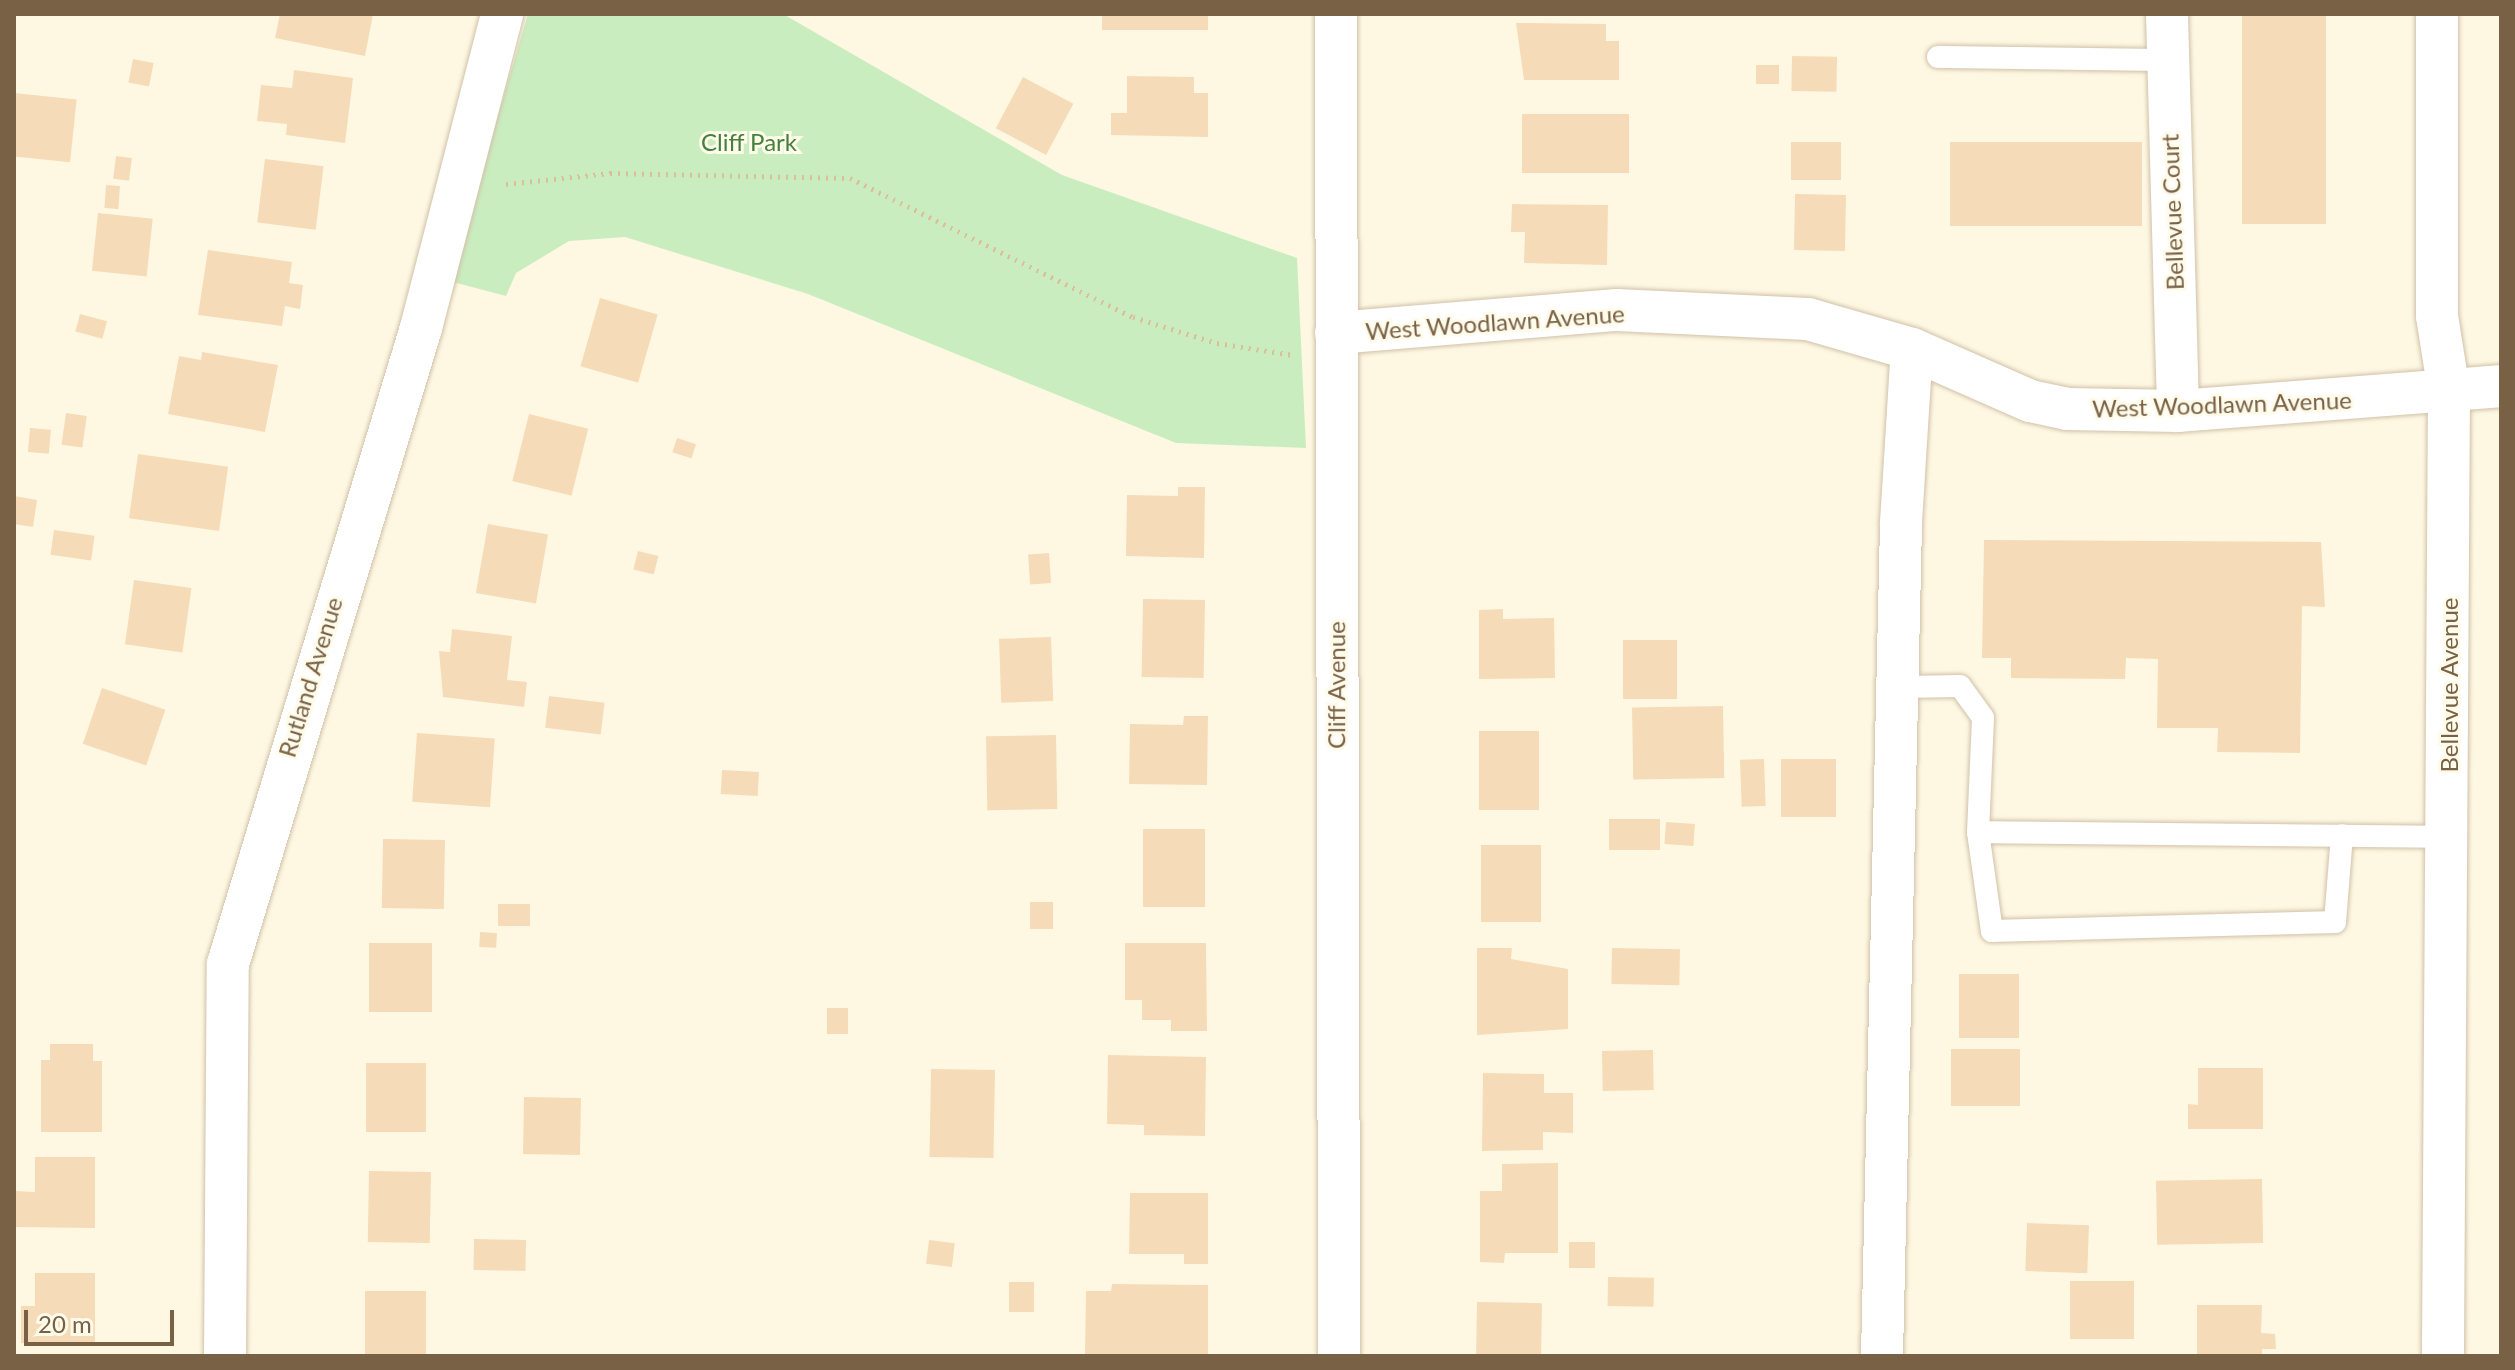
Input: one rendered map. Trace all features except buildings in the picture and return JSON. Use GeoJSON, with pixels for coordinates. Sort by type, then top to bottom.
{"type":"FeatureCollection","features":[{"type":"Feature","properties":{"kind":"street","name":"Rutland Avenue"},"geometry":{"type":"LineString","coordinates":[[225,1356],[228,964],[299,709],[421,328],[454,190],[502,14]]}},
{"type":"Feature","properties":{"kind":"street","name":"Cliff Avenue"},"geometry":{"type":"LineString","coordinates":[[1336,14],[1339,1356]]}},
{"type":"Feature","properties":{"kind":"street","name":"Bellevue Court"},"geometry":{"type":"LineString","coordinates":[[2167,14],[2178,411]]}},
{"type":"Feature","properties":{"kind":"street","name":"Bellevue Avenue"},"geometry":{"type":"LineString","coordinates":[[2437,14],[2437,316],[2449,392],[2449,837],[2441,986],[2443,1356]]}},
{"type":"Feature","properties":{"kind":"street","name":"West Woodlawn Avenue"},"geometry":{"type":"LineString","coordinates":[[1336,344],[1617,310],[1808,319],[1912,349],[2030,401],[2067,409],[2178,411],[2501,386]]}},
{"type":"Feature","properties":{"kind":"street"},"geometry":{"type":"LineString","coordinates":[[1882,1356],[1912,349]]}},
{"type":"Feature","properties":{"kind":"lane"},"geometry":{"type":"LineString","coordinates":[[1938,57],[2167,60]]}},
{"type":"Feature","properties":{"kind":"lane"},"geometry":{"type":"LineString","coordinates":[[1902,687],[1960,686],[1983,718],[1978,832],[1992,931],[2335,922],[2342,835]]}},
{"type":"Feature","properties":{"kind":"lane"},"geometry":{"type":"LineString","coordinates":[[1978,832],[2449,837]]}},
{"type":"Feature","properties":{"kind":"path"},"geometry":{"type":"LineString","coordinates":[[454,190],[610,173],[813,173],[879,186],[1133,317],[1275,357],[1336,344]]}},
{"type":"Feature","properties":{"kind":"green space","name":"Cliff Park"},"geometry":{"type":"Polygon","coordinates":[[[528,14],[783,14],[1062,175],[1297,258],[1306,448],[1176,443],[808,294],[625,237],[569,241],[516,273],[506,296],[449,281],[528,14]]]}}]}
